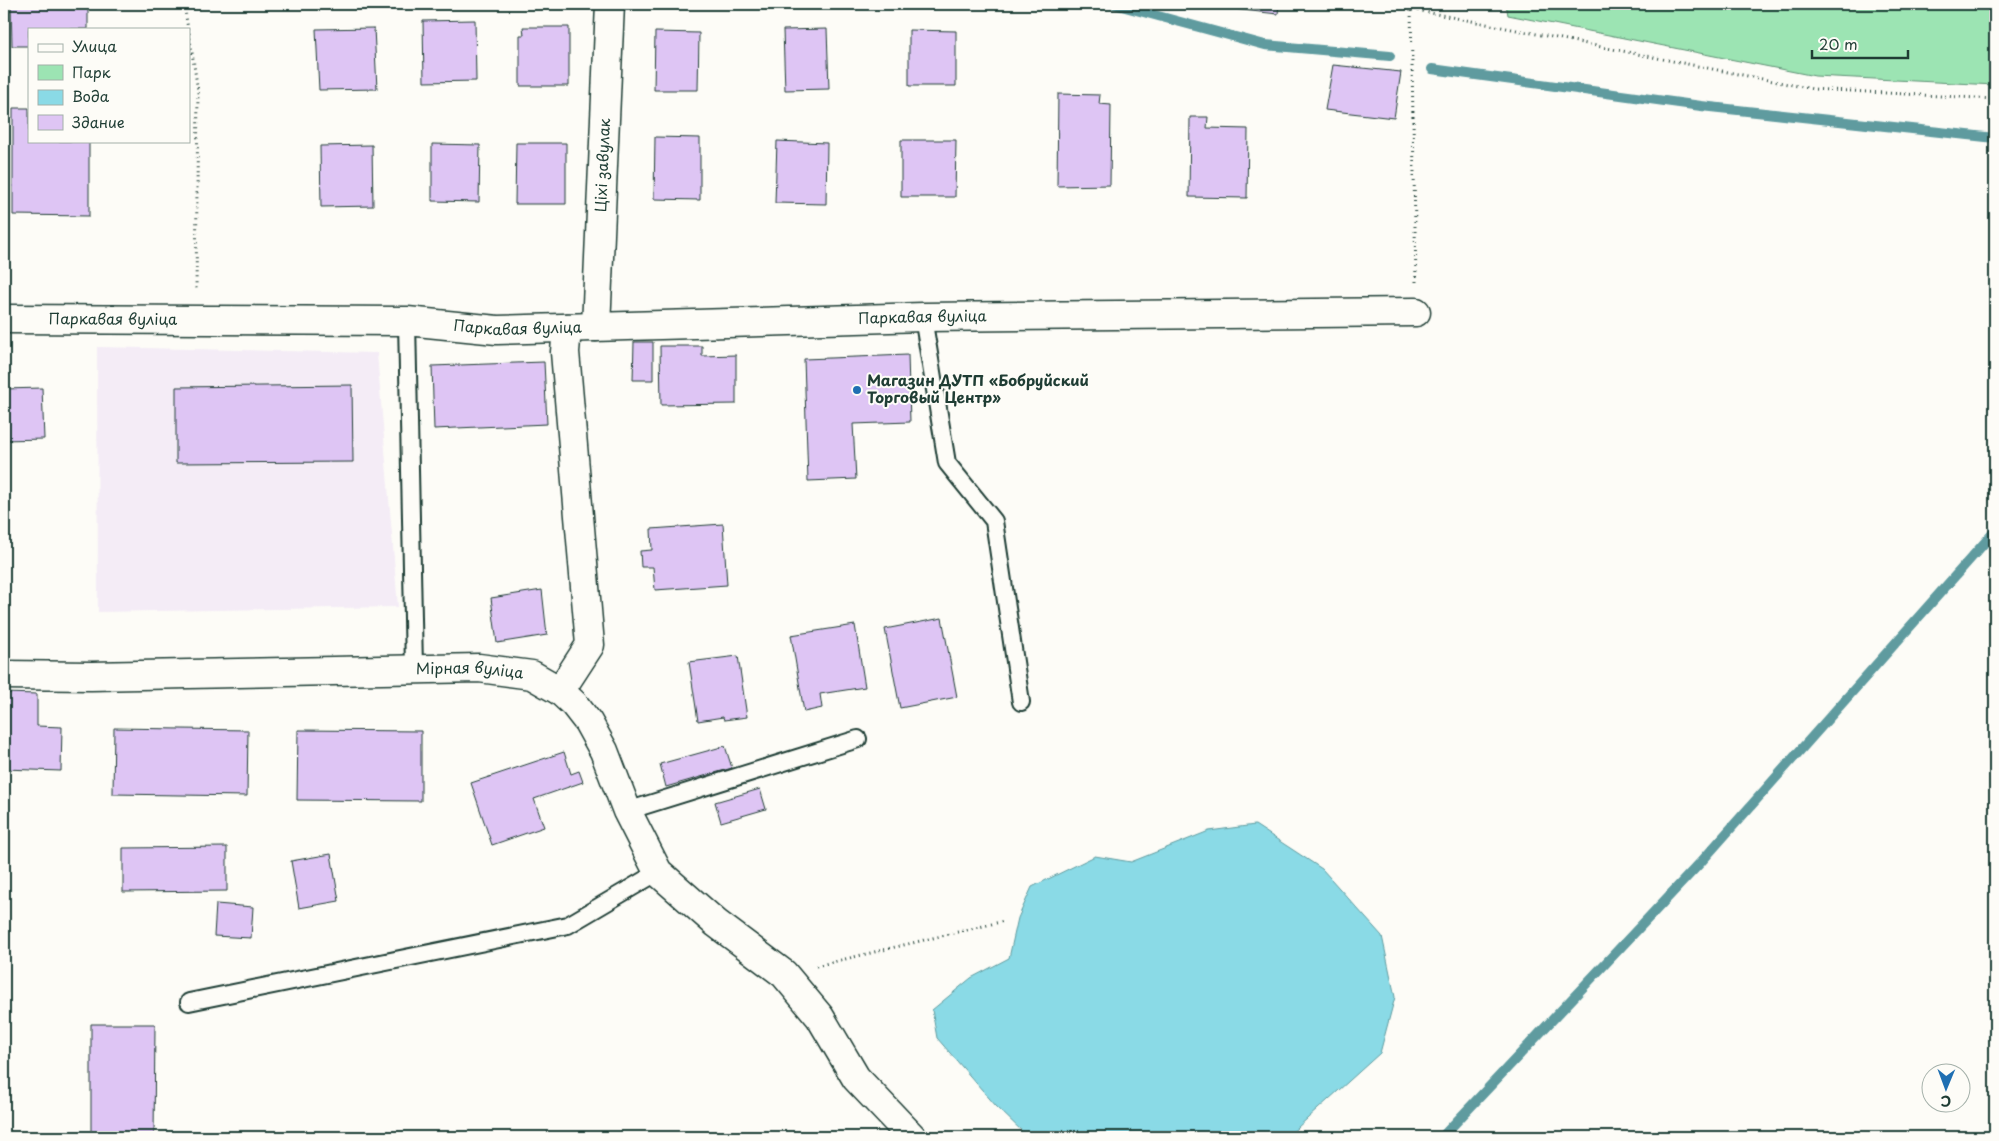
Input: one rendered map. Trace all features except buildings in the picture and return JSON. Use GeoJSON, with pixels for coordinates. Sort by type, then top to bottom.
{"type":"FeatureCollection","features":[{"type":"Feature","properties":{"kind":"street","name":"Ціхі завулак"},"geometry":{"type":"LineString","coordinates":[[596,326],[610,4]]}},
{"type":"Feature","properties":{"kind":"street","name":"Паркавая вуліца"},"geometry":{"type":"LineString","coordinates":[[4,319],[406,321],[497,330],[924,317],[1416,312]]}},
{"type":"Feature","properties":{"kind":"street"},"geometry":{"type":"LineString","coordinates":[[560,691],[590,645],[565,352],[567,328]]}},
{"type":"Feature","properties":{"kind":"street","name":"Мірная вуліца"},"geometry":{"type":"LineString","coordinates":[[4,674],[100,676],[479,668],[532,675],[560,691],[574,704],[588,722],[604,751],[627,811],[658,872]]}},
{"type":"Feature","properties":{"kind":"street"},"geometry":{"type":"LineString","coordinates":[[658,872],[716,923],[784,974],[820,1017],[856,1078],[912,1137]]}},
{"type":"Feature","properties":{"kind":"lane"},"geometry":{"type":"LineString","coordinates":[[924,317],[946,462],[994,521],[1021,702]]}},
{"type":"Feature","properties":{"kind":"lane"},"geometry":{"type":"LineString","coordinates":[[406,321],[414,668]]}},
{"type":"Feature","properties":{"kind":"lane"},"geometry":{"type":"LineString","coordinates":[[627,811],[858,739]]}},
{"type":"Feature","properties":{"kind":"lane"},"geometry":{"type":"LineString","coordinates":[[188,1002],[568,925],[658,872]]}},
{"type":"Feature","properties":{"kind":"path"},"geometry":{"type":"LineString","coordinates":[[184,4],[188,28]]}},
{"type":"Feature","properties":{"kind":"path"},"geometry":{"type":"LineString","coordinates":[[1403,4],[1411,9],[1813,89],[1995,99]]}},
{"type":"Feature","properties":{"kind":"path"},"geometry":{"type":"LineString","coordinates":[[1411,9],[1416,312]]}},
{"type":"Feature","properties":{"kind":"path"},"geometry":{"type":"LineString","coordinates":[[190,39],[198,91],[195,320]]}},
{"type":"Feature","properties":{"kind":"path"},"geometry":{"type":"LineString","coordinates":[[784,974],[1004,921]]}},
{"type":"Feature","properties":{"kind":"shaded area"},"geometry":{"type":"Polygon","coordinates":[[[97,347],[377,353],[398,607],[98,612],[97,347]]]}},
{"type":"Feature","properties":{"kind":"green space"},"geometry":{"type":"Polygon","coordinates":[[[1506,4],[1995,4],[1995,85],[1815,76],[1508,15],[1506,4]]]}},
{"type":"Feature","properties":{"kind":"water"},"geometry":{"type":"Polygon","coordinates":[[[1255,825],[1322,869],[1382,936],[1395,997],[1380,1053],[1287,1137],[1028,1137],[996,1106],[937,1038],[932,1010],[971,978],[1009,958],[1018,918],[1032,887],[1095,856],[1131,862],[1209,831],[1255,825]]]}},
{"type":"Feature","properties":{"kind":"waterway"},"geometry":{"type":"LineString","coordinates":[[1114,4],[1265,45],[1390,56]]}},
{"type":"Feature","properties":{"kind":"waterway"},"geometry":{"type":"LineString","coordinates":[[1432,69],[1701,106],[1995,138]]}},
{"type":"Feature","properties":{"kind":"waterway"},"geometry":{"type":"LineString","coordinates":[[1442,1137],[1701,862],[1995,531]]}},
{"type":"Feature","properties":{"kind":"place","name":"Магазин ДУТП «Бобруйский Торговый Центр»"},"geometry":{"type":"Point","coordinates":[857,390]}}]}
